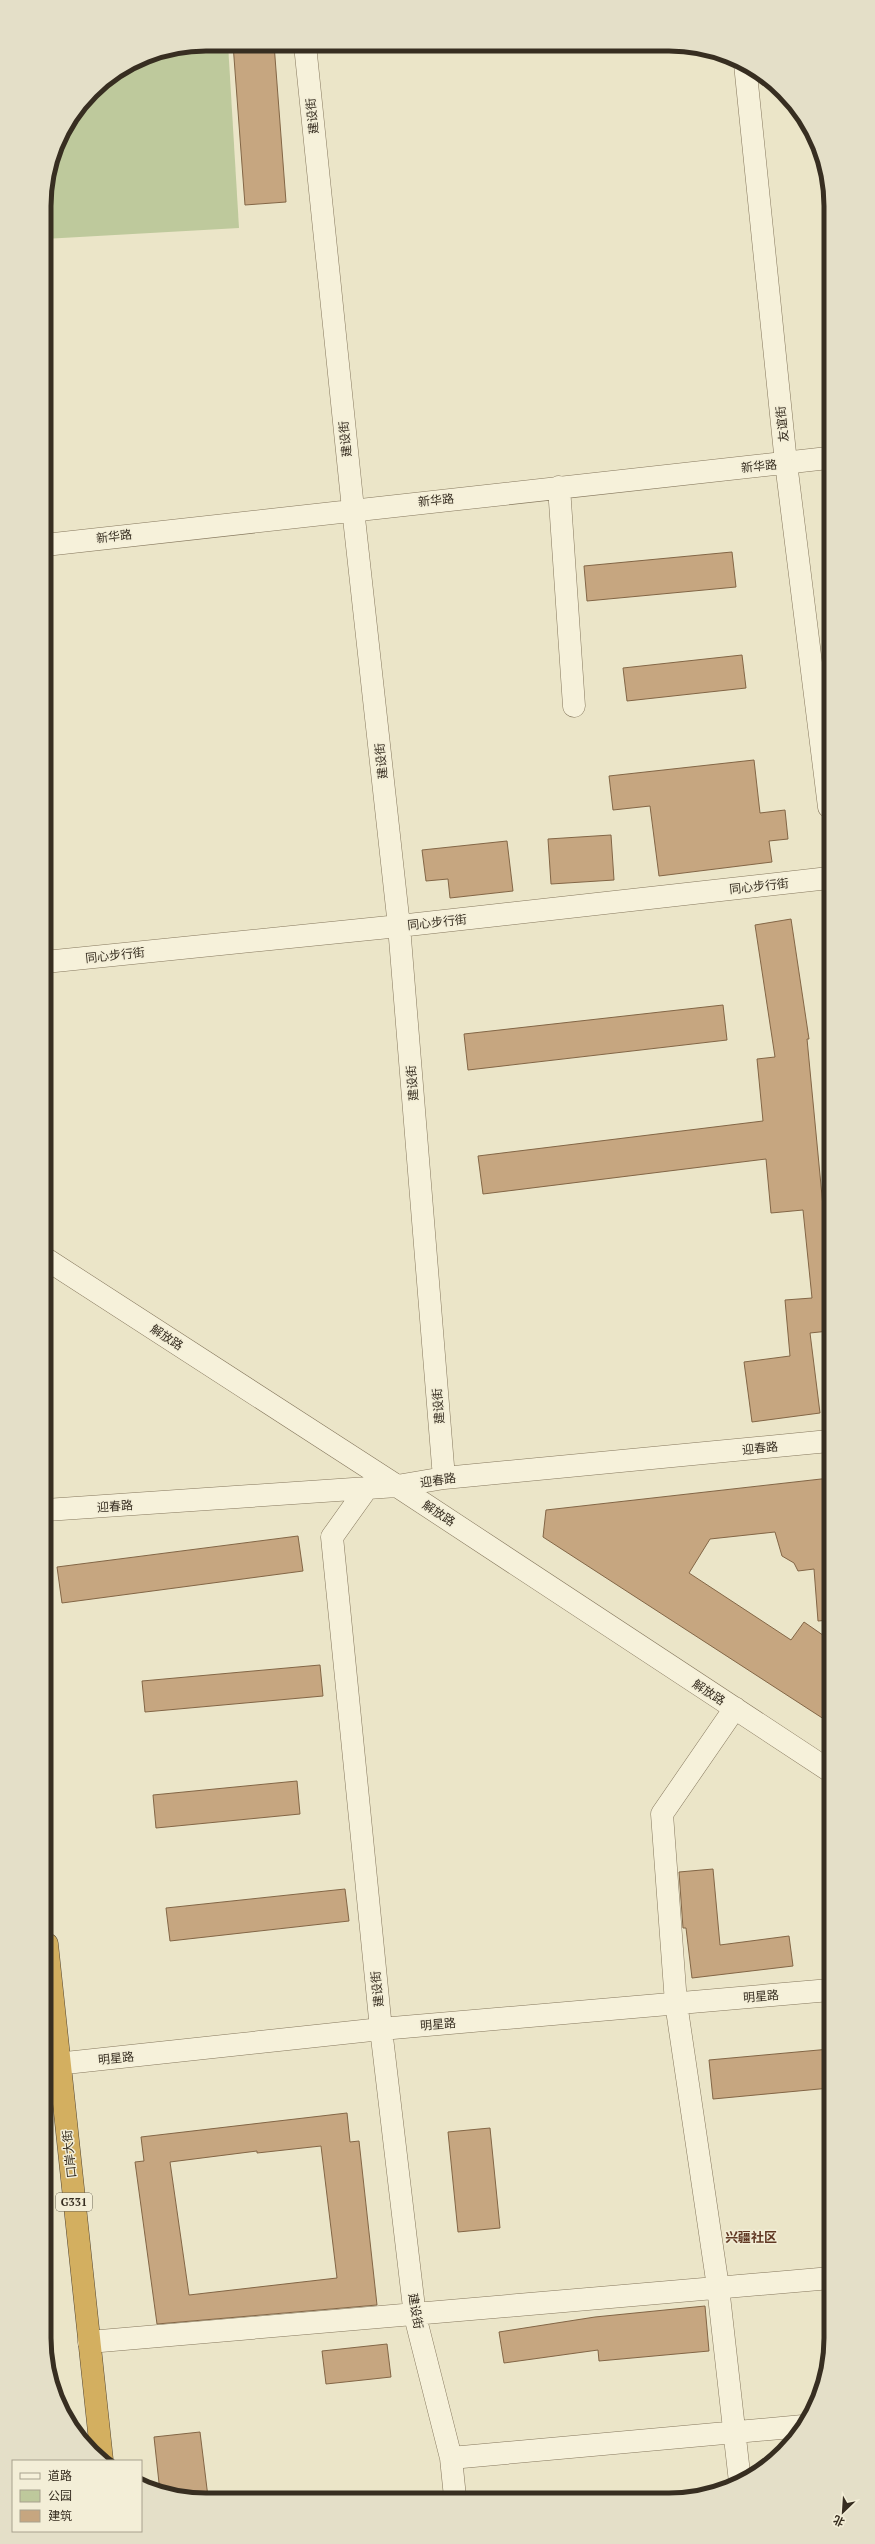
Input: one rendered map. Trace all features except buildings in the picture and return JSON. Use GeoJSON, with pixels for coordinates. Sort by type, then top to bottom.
{"type":"FeatureCollection","features":[{"type":"Feature","properties":{"kind":"highway","name":"口岸大街"},"geometry":{"type":"LineString","coordinates":[[51,2025],[53,2065],[90,2342],[101,2453]]}},
{"type":"Feature","properties":{"kind":"street","name":"建设街"},"geometry":{"type":"LineString","coordinates":[[306,51],[353,509],[399,926],[444,1478]]}},
{"type":"Feature","properties":{"kind":"street","name":"友谊街"},"geometry":{"type":"LineString","coordinates":[[746,71],[786,463],[824,767]]}},
{"type":"Feature","properties":{"kind":"street","name":"新华路"},"geometry":{"type":"LineString","coordinates":[[51,543],[824,458]]}},
{"type":"Feature","properties":{"kind":"street"},"geometry":{"type":"LineString","coordinates":[[559,487],[574,706]]}},
{"type":"Feature","properties":{"kind":"street","name":"同心步行街"},"geometry":{"type":"LineString","coordinates":[[51,961],[399,926],[824,879]]}},
{"type":"Feature","properties":{"kind":"street","name":"解放路"},"geometry":{"type":"LineString","coordinates":[[51,1262],[397,1486],[824,1766]]}},
{"type":"Feature","properties":{"kind":"street","name":"迎春路"},"geometry":{"type":"LineString","coordinates":[[51,1510],[397,1486],[444,1478],[824,1442]]}},
{"type":"Feature","properties":{"kind":"street","name":"建设街"},"geometry":{"type":"LineString","coordinates":[[367,1488],[332,1537],[381,2029],[415,2316],[451,2458],[455,2493]]}},
{"type":"Feature","properties":{"kind":"street"},"geometry":{"type":"LineString","coordinates":[[735,1708],[662,1814],[676,2004],[718,2287],[739,2476]]}},
{"type":"Feature","properties":{"kind":"street","name":"明星路"},"geometry":{"type":"LineString","coordinates":[[53,2065],[381,2029],[824,1991]]}},
{"type":"Feature","properties":{"kind":"street"},"geometry":{"type":"LineString","coordinates":[[90,2342],[415,2316],[718,2287],[824,2279]]}},
{"type":"Feature","properties":{"kind":"street"},"geometry":{"type":"LineString","coordinates":[[451,2458],[796,2427]]}},
{"type":"Feature","properties":{"kind":"green space"},"geometry":{"type":"Polygon","coordinates":[[[228,51],[239,228],[51,239],[51,195],[56,166],[67,137],[83,111],[96,96],[111,83],[146,63],[166,56],[185,52],[228,51]]]}},
{"type":"Feature","properties":{"kind":"district","name":"兴疆社区"},"geometry":{"type":"Point","coordinates":[751,2237]}}]}
